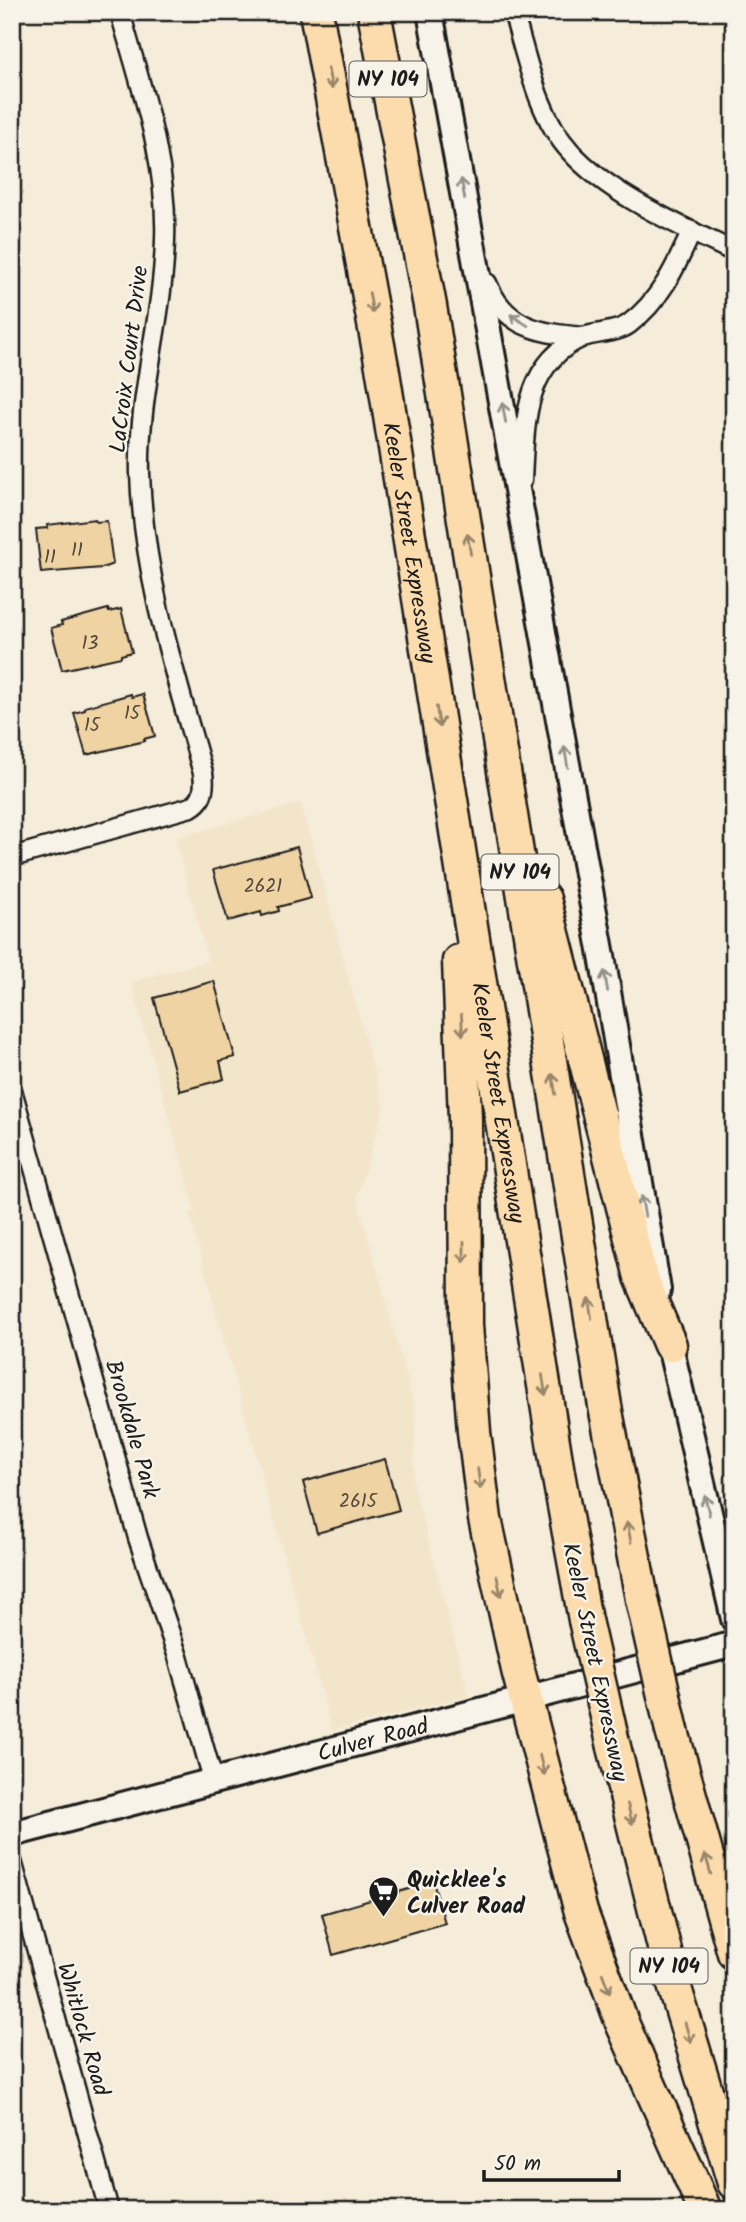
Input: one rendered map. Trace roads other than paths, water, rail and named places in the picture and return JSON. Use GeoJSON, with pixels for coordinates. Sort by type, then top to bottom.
{"type":"FeatureCollection","features":[{"type":"Feature","properties":{"kind":"highway","name":"Keeler Street Expressway"},"geometry":{"type":"LineString","coordinates":[[316,12],[367,276],[556,1460],[585,1620],[671,1975],[734,2183]]}},
{"type":"Feature","properties":{"kind":"highway","name":"NY 104"},"geometry":{"type":"LineString","coordinates":[[374,12],[425,273],[603,1393],[642,1599],[672,1731],[734,1953]]}},
{"type":"Feature","properties":{"kind":"highway"},"geometry":{"type":"LineString","coordinates":[[477,597],[568,996],[641,1277],[670,1345]]}},
{"type":"Feature","properties":{"kind":"highway"},"geometry":{"type":"LineString","coordinates":[[445,761],[464,1075],[465,1298],[471,1407],[485,1519],[569,1871],[596,1958],[705,2210]]}},
{"type":"Feature","properties":{"kind":"main road"},"geometry":{"type":"LineString","coordinates":[[430,12],[670,1345],[734,1619]]}},
{"type":"Feature","properties":{"kind":"main road","name":"Culver Road"},"geometry":{"type":"LineString","coordinates":[[12,1834],[734,1644]]}},
{"type":"Feature","properties":{"kind":"street","name":"LaCroix Court Drive"},"geometry":{"type":"LineString","coordinates":[[12,857],[197,804],[203,794],[204,781],[159,614],[143,518],[141,426],[162,279],[166,226],[160,160],[120,12]]}},
{"type":"Feature","properties":{"kind":"street"},"geometry":{"type":"LineString","coordinates":[[513,12],[541,99],[568,150],[599,178],[692,232],[734,252]]}},
{"type":"Feature","properties":{"kind":"street"},"geometry":{"type":"LineString","coordinates":[[520,505],[527,406],[537,378],[556,354],[583,338],[626,326],[648,308],[668,281],[692,232]]}},
{"type":"Feature","properties":{"kind":"street"},"geometry":{"type":"LineString","coordinates":[[473,246],[495,302],[515,320],[541,333],[583,338]]}},
{"type":"Feature","properties":{"kind":"street","name":"Brookdale Park"},"geometry":{"type":"LineString","coordinates":[[12,1090],[138,1538],[178,1657],[213,1779]]}},
{"type":"Feature","properties":{"kind":"street","name":"Whitlock Road"},"geometry":{"type":"LineString","coordinates":[[12,1861],[109,2210]]}},
{"type":"Feature","properties":{"kind":"place","name":"Quicklee's Culver Road"},"geometry":{"type":"Point","coordinates":[384,1919]}}]}
